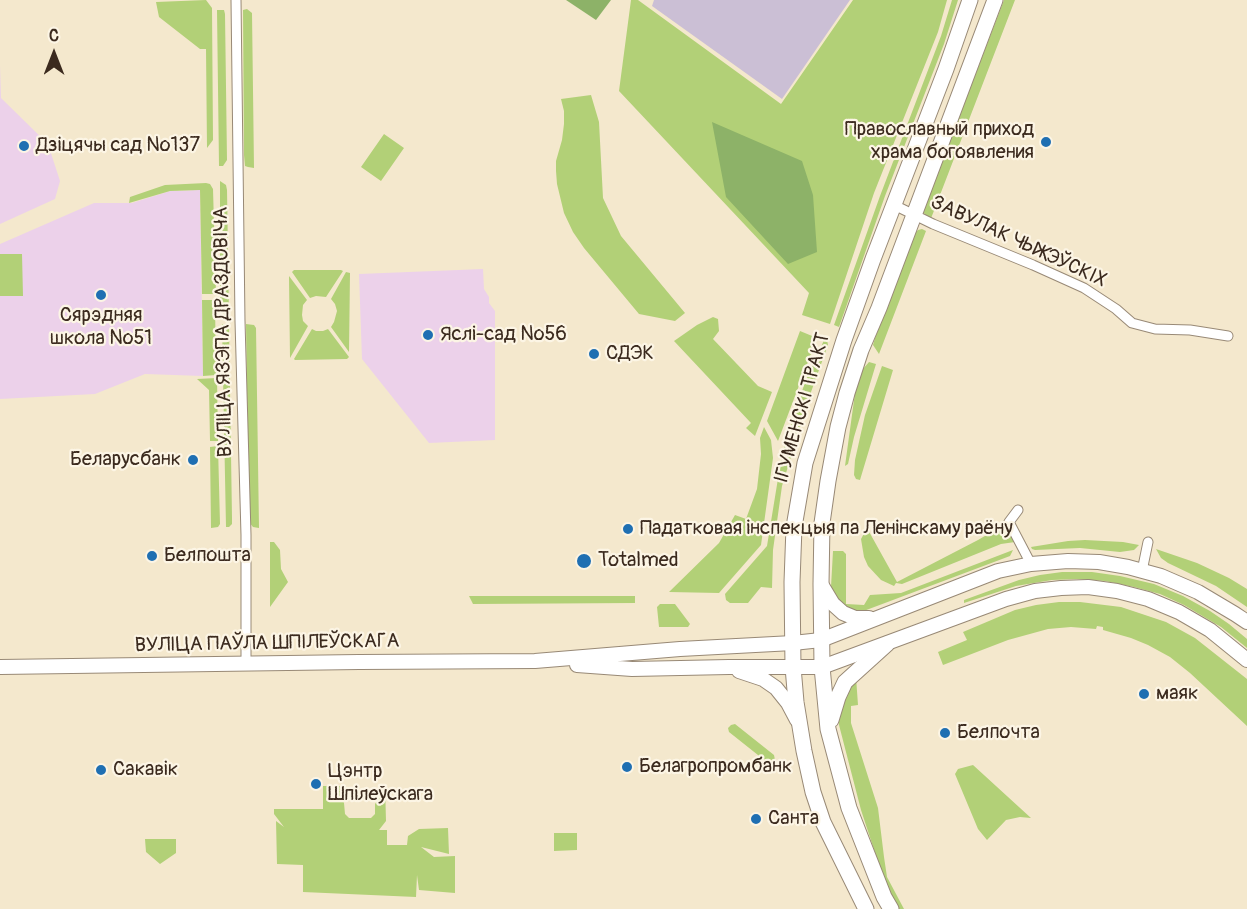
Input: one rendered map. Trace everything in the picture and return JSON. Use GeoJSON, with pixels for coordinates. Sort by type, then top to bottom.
{"type":"FeatureCollection","features":[{"type":"Feature","properties":{"kind":"main road","name":"ІГУМЕНСКІ ТРАКТ"},"geometry":{"type":"LineString","coordinates":[[866,909],[823,822],[813,792],[804,751],[793,667],[794,527],[805,463],[844,340],[970,0]]}},
{"type":"Feature","properties":{"kind":"main road","name":"ІГУМЕНСКІ ТРАКТ"},"geometry":{"type":"LineString","coordinates":[[891,909],[884,897],[849,808],[828,729],[821,639],[823,513],[838,427],[861,350],[995,0]]}},
{"type":"Feature","properties":{"kind":"main road"},"geometry":{"type":"LineString","coordinates":[[828,729],[837,697],[845,682],[887,644]]}},
{"type":"Feature","properties":{"kind":"street","name":"ВУЛІЦА ЯЗЭПА ДРАЗДОВІЧА"},"geometry":{"type":"LineString","coordinates":[[236,0],[240,321],[246,535],[246,663]]}},
{"type":"Feature","properties":{"kind":"street","name":"ЗАВУЛАК ЧЫЖЭЎСКІХ"},"geometry":{"type":"LineString","coordinates":[[894,205],[1084,288],[1116,309],[1132,323],[1155,329],[1190,330],[1228,336]]}},
{"type":"Feature","properties":{"kind":"street"},"geometry":{"type":"LineString","coordinates":[[1018,510],[1010,522],[1031,564]]}},
{"type":"Feature","properties":{"kind":"street"},"geometry":{"type":"LineString","coordinates":[[1142,571],[1148,542]]}},
{"type":"Feature","properties":{"kind":"street","name":"ВУЛІЦА ПАЎЛА ШПІЛЕЎСКАГА"},"geometry":{"type":"LineString","coordinates":[[0,667],[535,661],[793,642],[821,639],[998,571],[1031,564],[1068,561],[1099,562],[1161,576],[1198,592],[1247,622]]}},
{"type":"Feature","properties":{"kind":"street"},"geometry":{"type":"LineString","coordinates":[[821,584],[833,604],[843,613],[855,618],[874,619]]}},
{"type":"Feature","properties":{"kind":"street","name":"ВУЛІЦА ПАЎЛА ШПІЛЕЎСКАГА"},"geometry":{"type":"LineString","coordinates":[[535,661],[632,669],[822,667],[1006,599],[1035,591],[1088,587],[1148,599],[1179,612],[1210,630],[1247,660]]}},
{"type":"Feature","properties":{"kind":"street"},"geometry":{"type":"LineString","coordinates":[[729,667],[763,679],[776,688],[800,724]]}},
{"type":"Feature","properties":{"kind":"shaded area"},"geometry":{"type":"Polygon","coordinates":[[[654,0],[850,0],[782,99],[652,6],[654,0]]]}},
{"type":"Feature","properties":{"kind":"shaded area","name":"Дзіцячы сад №137"},"geometry":{"type":"Polygon","coordinates":[[[0,65],[1,98],[48,144],[60,181],[55,199],[0,224],[0,65]]]}},
{"type":"Feature","properties":{"kind":"shaded area","name":"Сярэдняя школа №51"},"geometry":{"type":"Polygon","coordinates":[[[200,190],[203,376],[145,374],[95,394],[0,399],[0,244],[94,203],[132,203],[170,191],[200,190]]]}},
{"type":"Feature","properties":{"kind":"shaded area","name":"Яслі-сад №56"},"geometry":{"type":"Polygon","coordinates":[[[483,269],[484,289],[495,311],[495,440],[429,443],[362,359],[359,274],[483,269]]]}},
{"type":"Feature","properties":{"kind":"green space"},"geometry":{"type":"Polygon","coordinates":[[[206,0],[212,8],[213,140],[207,148],[206,49],[200,49],[159,17],[156,2],[206,0]]]}},
{"type":"Feature","properties":{"kind":"green space"},"geometry":{"type":"Polygon","coordinates":[[[566,0],[611,0],[596,20],[566,0]]]}},
{"type":"Feature","properties":{"kind":"green space"},"geometry":{"type":"Polygon","coordinates":[[[631,0],[638,0],[781,104],[853,0],[947,0],[938,32],[874,193],[830,324],[802,315],[809,293],[619,91],[631,0]]]}},
{"type":"Feature","properties":{"kind":"green space"},"geometry":{"type":"Polygon","coordinates":[[[952,0],[958,0],[944,44],[885,196],[839,327],[834,325],[941,36],[952,0]]]}},
{"type":"Feature","properties":{"kind":"green space"},"geometry":{"type":"Polygon","coordinates":[[[1004,0],[1015,0],[930,221],[924,213],[924,208],[1004,0]]]}},
{"type":"Feature","properties":{"kind":"green space"},"geometry":{"type":"Polygon","coordinates":[[[247,9],[252,13],[254,168],[245,166],[244,155],[243,10],[247,9]]]}},
{"type":"Feature","properties":{"kind":"green space"},"geometry":{"type":"Polygon","coordinates":[[[217,10],[224,10],[225,14],[227,160],[223,166],[219,166],[217,10]]]}},
{"type":"Feature","properties":{"kind":"green space"},"geometry":{"type":"Polygon","coordinates":[[[591,95],[599,122],[603,198],[621,236],[685,313],[675,321],[639,314],[584,248],[564,213],[556,171],[564,124],[561,99],[591,95]]]}},
{"type":"Feature","properties":{"kind":"green space"},"geometry":{"type":"Polygon","coordinates":[[[712,122],[802,161],[813,195],[817,252],[788,264],[726,197],[712,122]]]}},
{"type":"Feature","properties":{"kind":"green space"},"geometry":{"type":"Polygon","coordinates":[[[384,134],[404,148],[381,181],[361,167],[384,134]]]}},
{"type":"Feature","properties":{"kind":"green space"},"geometry":{"type":"Polygon","coordinates":[[[220,181],[226,185],[227,190],[229,318],[223,318],[220,314],[220,181]]]}},
{"type":"Feature","properties":{"kind":"green space"},"geometry":{"type":"Polygon","coordinates":[[[210,184],[213,189],[216,294],[202,294],[200,190],[170,191],[129,203],[130,197],[165,185],[210,184]]]}},
{"type":"Feature","properties":{"kind":"green space"},"geometry":{"type":"Polygon","coordinates":[[[922,229],[926,231],[879,354],[873,345],[875,338],[915,233],[922,229]]]}},
{"type":"Feature","properties":{"kind":"green space"},"geometry":{"type":"Polygon","coordinates":[[[0,254],[22,254],[23,296],[0,296],[0,254]]]}},
{"type":"Feature","properties":{"kind":"green space"},"geometry":{"type":"Polygon","coordinates":[[[294,270],[343,271],[326,297],[310,298],[292,272],[294,270]]]}},
{"type":"Feature","properties":{"kind":"green space"},"geometry":{"type":"Polygon","coordinates":[[[346,272],[350,273],[349,352],[331,327],[337,311],[331,299],[346,272]]]}},
{"type":"Feature","properties":{"kind":"green space"},"geometry":{"type":"Polygon","coordinates":[[[289,276],[307,300],[303,305],[302,315],[303,321],[308,326],[290,358],[289,276]]]}},
{"type":"Feature","properties":{"kind":"green space"},"geometry":{"type":"Polygon","coordinates":[[[202,300],[215,301],[216,375],[203,376],[202,300]]]}},
{"type":"Feature","properties":{"kind":"green space"},"geometry":{"type":"Polygon","coordinates":[[[713,317],[718,319],[719,331],[713,339],[758,386],[772,392],[755,436],[746,428],[751,423],[674,341],[713,317]]]}},
{"type":"Feature","properties":{"kind":"green space"},"geometry":{"type":"Polygon","coordinates":[[[222,324],[229,325],[232,524],[229,527],[226,527],[222,324]]]}},
{"type":"Feature","properties":{"kind":"green space"},"geometry":{"type":"Polygon","coordinates":[[[246,324],[254,325],[256,328],[259,528],[253,527],[249,522],[246,324]]]}},
{"type":"Feature","properties":{"kind":"green space"},"geometry":{"type":"Polygon","coordinates":[[[312,329],[323,331],[328,329],[349,357],[347,359],[295,360],[312,329]]]}},
{"type":"Feature","properties":{"kind":"green space"},"geometry":{"type":"Polygon","coordinates":[[[800,331],[817,338],[778,441],[767,421],[800,331]]]}},
{"type":"Feature","properties":{"kind":"green space"},"geometry":{"type":"Polygon","coordinates":[[[825,338],[828,345],[782,486],[773,550],[772,588],[761,587],[748,603],[730,603],[726,600],[725,594],[767,546],[782,454],[805,382],[825,338]]]}},
{"type":"Feature","properties":{"kind":"green space"},"geometry":{"type":"Polygon","coordinates":[[[869,362],[876,364],[848,464],[845,466],[855,393],[863,369],[869,362]]]}},
{"type":"Feature","properties":{"kind":"green space"},"geometry":{"type":"Polygon","coordinates":[[[882,366],[893,370],[860,480],[854,475],[855,460],[865,415],[882,366]]]}},
{"type":"Feature","properties":{"kind":"green space"},"geometry":{"type":"Polygon","coordinates":[[[217,378],[218,441],[210,441],[209,390],[197,379],[217,378]]]}},
{"type":"Feature","properties":{"kind":"green space"},"geometry":{"type":"Polygon","coordinates":[[[764,427],[771,440],[773,458],[761,545],[719,593],[669,592],[719,543],[735,515],[746,519],[757,489],[761,454],[760,438],[764,427]]]}},
{"type":"Feature","properties":{"kind":"green space"},"geometry":{"type":"Polygon","coordinates":[[[218,446],[220,524],[218,527],[211,528],[210,447],[218,446]]]}},
{"type":"Feature","properties":{"kind":"green space"},"geometry":{"type":"Polygon","coordinates":[[[998,524],[1007,528],[1015,542],[1001,544],[902,584],[896,583],[894,586],[881,580],[868,566],[864,557],[861,539],[867,528],[897,582],[978,540],[997,529],[998,524]]]}},
{"type":"Feature","properties":{"kind":"green space"},"geometry":{"type":"Polygon","coordinates":[[[1085,540],[1139,545],[1134,550],[1120,552],[1080,548],[1035,550],[1031,547],[1068,541],[1085,540]]]}},
{"type":"Feature","properties":{"kind":"green space"},"geometry":{"type":"Polygon","coordinates":[[[270,542],[274,542],[280,550],[281,569],[288,582],[270,607],[270,542]]]}},
{"type":"Feature","properties":{"kind":"green space"},"geometry":{"type":"Polygon","coordinates":[[[1156,549],[1197,563],[1247,589],[1247,607],[1216,586],[1168,563],[1161,558],[1156,549]]]}},
{"type":"Feature","properties":{"kind":"green space"},"geometry":{"type":"Polygon","coordinates":[[[1013,550],[1010,556],[861,612],[849,609],[833,596],[831,587],[833,551],[843,551],[846,554],[846,604],[864,605],[870,595],[901,593],[1013,550]]]}},
{"type":"Feature","properties":{"kind":"green space"},"geometry":{"type":"Polygon","coordinates":[[[1062,572],[1092,572],[1154,584],[1183,596],[1229,624],[1247,639],[1247,648],[1221,627],[1184,605],[1160,594],[1105,581],[1052,580],[1016,586],[964,603],[964,600],[1019,580],[1062,572]]]}},
{"type":"Feature","properties":{"kind":"green space"},"geometry":{"type":"Polygon","coordinates":[[[469,596],[635,596],[635,603],[473,604],[469,596]]]}},
{"type":"Feature","properties":{"kind":"green space"},"geometry":{"type":"Polygon","coordinates":[[[1059,602],[1121,607],[1166,622],[1195,638],[1247,679],[1247,726],[1170,657],[1131,638],[1103,630],[1103,627],[1048,629],[1008,640],[943,665],[938,652],[967,640],[963,632],[1015,610],[1059,602]]]}},
{"type":"Feature","properties":{"kind":"green space"},"geometry":{"type":"Polygon","coordinates":[[[660,604],[675,604],[690,624],[688,627],[659,627],[657,607],[660,604]]]}},
{"type":"Feature","properties":{"kind":"green space"},"geometry":{"type":"Polygon","coordinates":[[[856,677],[858,705],[851,706],[851,723],[878,808],[887,877],[904,909],[897,909],[883,877],[861,810],[839,725],[838,708],[856,677]]]}},
{"type":"Feature","properties":{"kind":"green space"},"geometry":{"type":"Polygon","coordinates":[[[735,724],[774,755],[775,760],[768,763],[729,732],[728,728],[735,724]]]}},
{"type":"Feature","properties":{"kind":"green space"},"geometry":{"type":"Polygon","coordinates":[[[973,765],[1031,818],[1020,817],[1006,820],[987,840],[978,829],[955,774],[958,769],[973,765]]]}},
{"type":"Feature","properties":{"kind":"green space"},"geometry":{"type":"Polygon","coordinates":[[[385,785],[386,821],[379,830],[387,830],[387,845],[407,845],[408,836],[419,829],[448,828],[449,854],[421,847],[434,857],[455,856],[455,893],[419,890],[417,875],[416,897],[303,892],[303,865],[277,864],[276,821],[284,827],[274,814],[274,809],[323,809],[323,786],[340,786],[345,814],[349,818],[371,818],[375,814],[375,804],[380,797],[380,789],[385,785]]]}},
{"type":"Feature","properties":{"kind":"green space"},"geometry":{"type":"Polygon","coordinates":[[[554,833],[577,833],[577,850],[554,851],[554,833]]]}},
{"type":"Feature","properties":{"kind":"green space"},"geometry":{"type":"Polygon","coordinates":[[[145,839],[176,839],[176,853],[160,864],[146,852],[145,839]]]}},
{"type":"Feature","properties":{"kind":"place","name":"Православный приход храма богоявления"},"geometry":{"type":"Point","coordinates":[1046,142]}},
{"type":"Feature","properties":{"kind":"place","name":"Дзіцячы сад №137"},"geometry":{"type":"Point","coordinates":[24,146]}},
{"type":"Feature","properties":{"kind":"place","name":"Сярэдняя школа №51"},"geometry":{"type":"Point","coordinates":[101,295]}},
{"type":"Feature","properties":{"kind":"place","name":"Яслі-сад №56"},"geometry":{"type":"Point","coordinates":[428,335]}},
{"type":"Feature","properties":{"kind":"place","name":"СДЭК"},"geometry":{"type":"Point","coordinates":[594,354]}},
{"type":"Feature","properties":{"kind":"place","name":"Беларусбанк"},"geometry":{"type":"Point","coordinates":[193,460]}},
{"type":"Feature","properties":{"kind":"place","name":"Падатковая інспекцыя па Ленінскаму раёну"},"geometry":{"type":"Point","coordinates":[628,529]}},
{"type":"Feature","properties":{"kind":"place","name":"Белпошта"},"geometry":{"type":"Point","coordinates":[152,556]}},
{"type":"Feature","properties":{"kind":"place","name":"Totalmed"},"geometry":{"type":"Point","coordinates":[584,561]}},
{"type":"Feature","properties":{"kind":"place","name":"маяк"},"geometry":{"type":"Point","coordinates":[1144,694]}},
{"type":"Feature","properties":{"kind":"place","name":"Белпочта"},"geometry":{"type":"Point","coordinates":[945,733]}},
{"type":"Feature","properties":{"kind":"place","name":"Белагропромбанк"},"geometry":{"type":"Point","coordinates":[627,767]}},
{"type":"Feature","properties":{"kind":"place","name":"Сакавік"},"geometry":{"type":"Point","coordinates":[101,770]}},
{"type":"Feature","properties":{"kind":"place","name":"Цэнтр Шпілеўскага"},"geometry":{"type":"Point","coordinates":[316,784]}},
{"type":"Feature","properties":{"kind":"place","name":"Санта"},"geometry":{"type":"Point","coordinates":[756,819]}}]}
